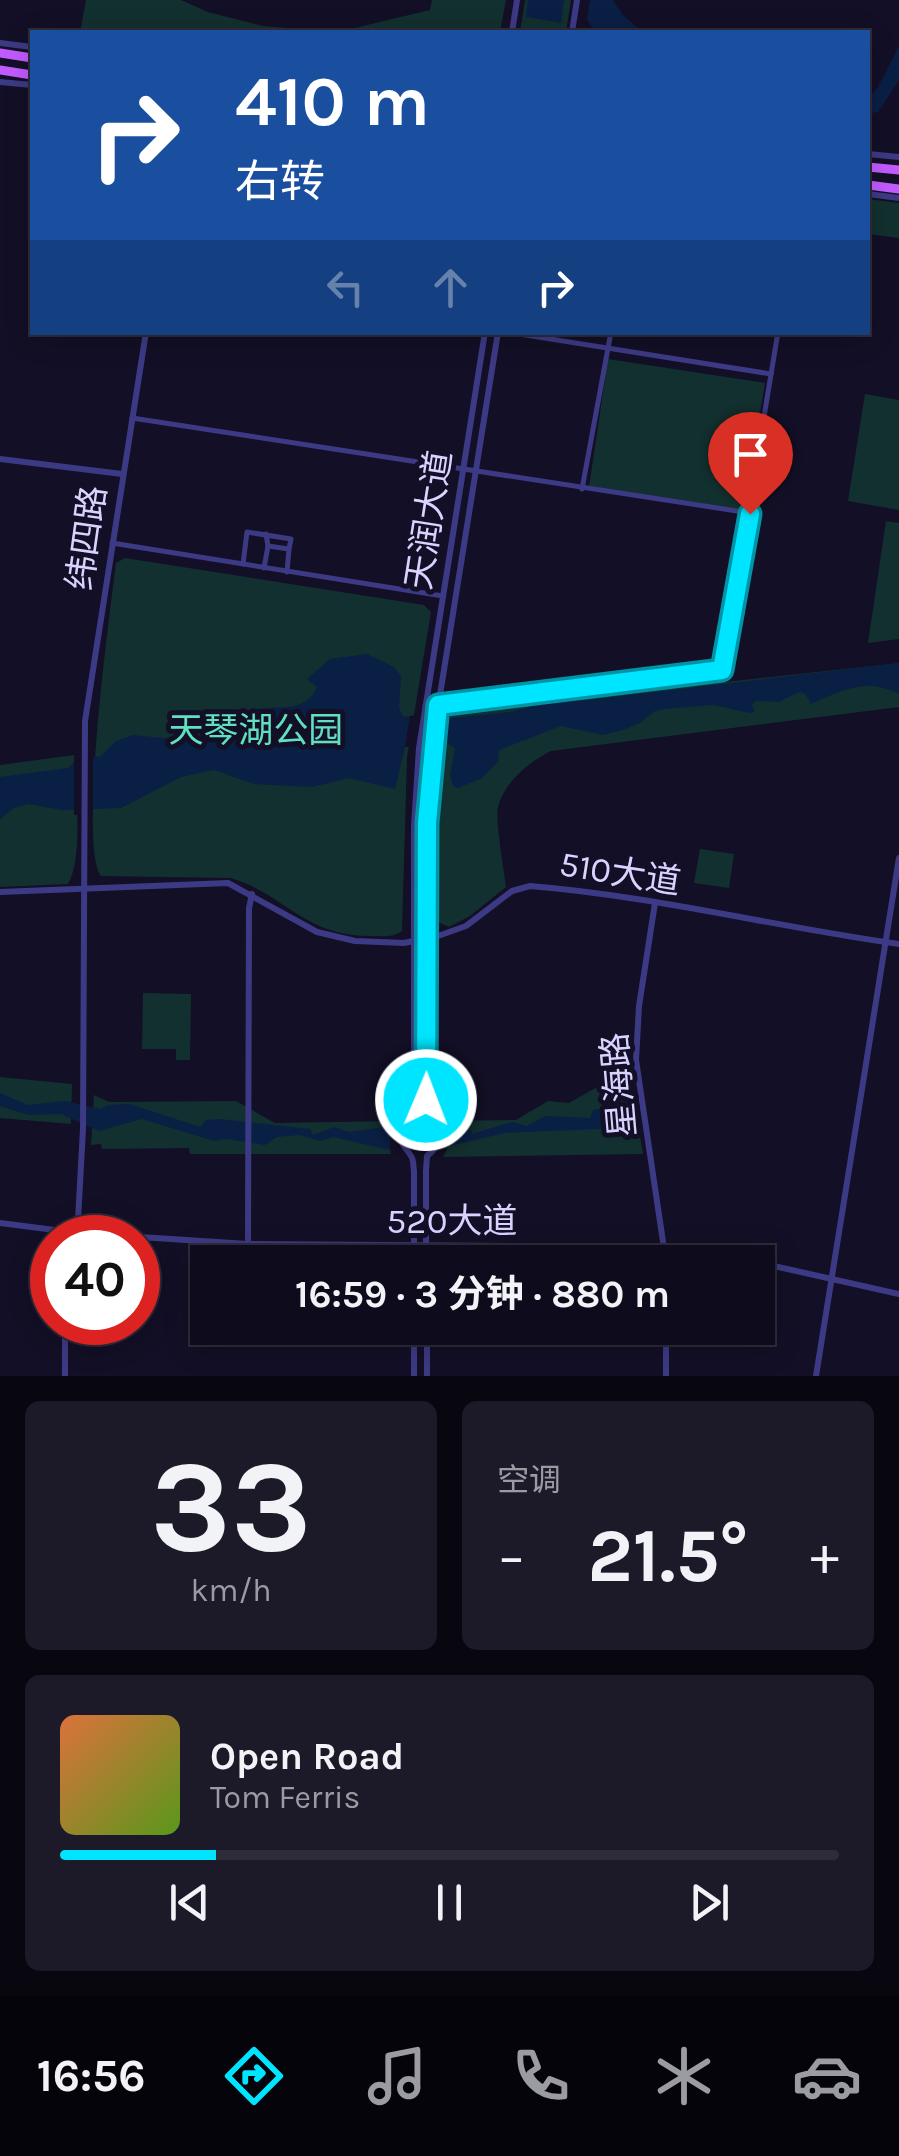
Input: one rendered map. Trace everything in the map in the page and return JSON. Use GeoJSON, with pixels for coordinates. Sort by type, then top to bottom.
{"type":"FeatureCollection","features":[{"type":"Feature","properties":{"kind":"main road"},"geometry":{"type":"LineString","coordinates":[[0,53],[30,58]]}},
{"type":"Feature","properties":{"kind":"main road"},"geometry":{"type":"LineString","coordinates":[[0,70],[30,74]]}},
{"type":"Feature","properties":{"kind":"main road"},"geometry":{"type":"LineString","coordinates":[[870,167],[899,170]]}},
{"type":"Feature","properties":{"kind":"main road"},"geometry":{"type":"LineString","coordinates":[[870,185],[899,188]]}},
{"type":"Feature","properties":{"kind":"street"},"geometry":{"type":"LineString","coordinates":[[512,30],[517,0]]}},
{"type":"Feature","properties":{"kind":"street"},"geometry":{"type":"LineString","coordinates":[[572,30],[577,0]]}},
{"type":"Feature","properties":{"kind":"street"},"geometry":{"type":"LineString","coordinates":[[0,42],[30,47]]}},
{"type":"Feature","properties":{"kind":"street"},"geometry":{"type":"LineString","coordinates":[[0,82],[30,86]]}},
{"type":"Feature","properties":{"kind":"street"},"geometry":{"type":"LineString","coordinates":[[870,154],[899,158]]}},
{"type":"Feature","properties":{"kind":"street"},"geometry":{"type":"LineString","coordinates":[[870,194],[899,198]]}},
{"type":"Feature","properties":{"kind":"street","name":"纬四路"},"geometry":{"type":"LineString","coordinates":[[84,888],[84,721],[146,335]]}},
{"type":"Feature","properties":{"kind":"street","name":"天润大道"},"geometry":{"type":"LineString","coordinates":[[414,941],[419,748],[484,335]]}},
{"type":"Feature","properties":{"kind":"street","name":"天润大道"},"geometry":{"type":"LineString","coordinates":[[426,938],[432,745],[498,335]]}},
{"type":"Feature","properties":{"kind":"street"},"geometry":{"type":"LineString","coordinates":[[526,335],[771,374]]}},
{"type":"Feature","properties":{"kind":"street"},"geometry":{"type":"LineString","coordinates":[[582,488],[610,335]]}},
{"type":"Feature","properties":{"kind":"street"},"geometry":{"type":"LineString","coordinates":[[425,705],[437,709],[722,670],[778,335]]}},
{"type":"Feature","properties":{"kind":"street"},"geometry":{"type":"LineString","coordinates":[[132,418],[750,514]]}},
{"type":"Feature","properties":{"kind":"street"},"geometry":{"type":"LineString","coordinates":[[0,459],[122,474]]}},
{"type":"Feature","properties":{"kind":"street"},"geometry":{"type":"LineString","coordinates":[[243,564],[247,532],[294,539],[287,572]]}},
{"type":"Feature","properties":{"kind":"street"},"geometry":{"type":"LineString","coordinates":[[264,568],[266,534]]}},
{"type":"Feature","properties":{"kind":"street"},"geometry":{"type":"LineString","coordinates":[[112,543],[442,596]]}},
{"type":"Feature","properties":{"kind":"street"},"geometry":{"type":"LineString","coordinates":[[268,546],[290,549]]}},
{"type":"Feature","properties":{"kind":"street"},"geometry":{"type":"LineString","coordinates":[[816,1376],[899,858]]}},
{"type":"Feature","properties":{"kind":"street","name":"510大道"},"geometry":{"type":"LineString","coordinates":[[0,892],[214,881],[252,894],[293,920],[335,937],[376,942],[414,941],[466,926],[512,891],[530,886],[899,944]]}},
{"type":"Feature","properties":{"kind":"street"},"geometry":{"type":"LineString","coordinates":[[79,1215],[84,1129],[84,888]]}},
{"type":"Feature","properties":{"kind":"street"},"geometry":{"type":"LineString","coordinates":[[248,1244],[252,894]]}},
{"type":"Feature","properties":{"kind":"street","name":"星海路"},"geometry":{"type":"LineString","coordinates":[[655,903],[638,1006],[636,1060],[666,1245]]}},
{"type":"Feature","properties":{"kind":"street"},"geometry":{"type":"LineString","coordinates":[[426,938],[426,1100],[439,1140],[427,1156],[426,1245]]}},
{"type":"Feature","properties":{"kind":"street"},"geometry":{"type":"LineString","coordinates":[[414,941],[414,1118]]}},
{"type":"Feature","properties":{"kind":"street"},"geometry":{"type":"LineString","coordinates":[[414,1245],[414,1170],[399,1136],[404,1124],[414,1118],[432,1122]]}},
{"type":"Feature","properties":{"kind":"street"},"geometry":{"type":"LineString","coordinates":[[411,1156],[427,1156]]}},
{"type":"Feature","properties":{"kind":"street","name":"520大道"},"geometry":{"type":"LineString","coordinates":[[0,1223],[30,1228]]}},
{"type":"Feature","properties":{"kind":"street","name":"520大道"},"geometry":{"type":"LineString","coordinates":[[160,1239],[331,1245]]}},
{"type":"Feature","properties":{"kind":"street","name":"520大道"},"geometry":{"type":"LineString","coordinates":[[775,1267],[899,1294]]}},
{"type":"Feature","properties":{"kind":"street"},"geometry":{"type":"LineString","coordinates":[[64,1376],[65,1345]]}},
{"type":"Feature","properties":{"kind":"street"},"geometry":{"type":"LineString","coordinates":[[414,1345],[414,1376]]}},
{"type":"Feature","properties":{"kind":"street"},"geometry":{"type":"LineString","coordinates":[[426,1345],[427,1376]]}},
{"type":"Feature","properties":{"kind":"street"},"geometry":{"type":"LineString","coordinates":[[666,1345],[666,1376]]}},
{"type":"Feature","properties":{"kind":"green space"},"geometry":{"type":"Polygon","coordinates":[[[86,0],[181,0],[208,12],[263,26],[312,30],[80,30],[86,0]]]}},
{"type":"Feature","properties":{"kind":"green space"},"geometry":{"type":"Polygon","coordinates":[[[432,0],[506,0],[500,30],[346,30],[430,10],[432,0]]]}},
{"type":"Feature","properties":{"kind":"green space"},"geometry":{"type":"Polygon","coordinates":[[[525,0],[571,0],[566,30],[520,30],[525,0]]]}},
{"type":"Feature","properties":{"kind":"green space"},"geometry":{"type":"Polygon","coordinates":[[[870,199],[899,203],[899,238],[870,234],[870,199]]]}},
{"type":"Feature","properties":{"kind":"green space"},"geometry":{"type":"Polygon","coordinates":[[[608,359],[765,383],[744,510],[589,487],[608,359]]]}},
{"type":"Feature","properties":{"kind":"green space"},"geometry":{"type":"Polygon","coordinates":[[[865,394],[899,400],[899,510],[848,501],[865,394]]]}},
{"type":"Feature","properties":{"kind":"green space"},"geometry":{"type":"Polygon","coordinates":[[[886,521],[899,523],[899,639],[868,643],[886,521]]]}},
{"type":"Feature","properties":{"kind":"green space","name":"天琴湖公园"},"geometry":{"type":"Polygon","coordinates":[[[125,558],[424,605],[431,612],[407,757],[402,931],[391,936],[371,936],[328,929],[231,878],[101,876],[95,856],[94,777],[116,563],[125,558]]]}},
{"type":"Feature","properties":{"kind":"green space"},"geometry":{"type":"Polygon","coordinates":[[[899,663],[899,707],[543,755],[512,781],[498,807],[506,887],[470,916],[449,927],[438,922],[436,801],[448,712],[899,663]]]}},
{"type":"Feature","properties":{"kind":"green space"},"geometry":{"type":"Polygon","coordinates":[[[74,755],[77,840],[68,884],[0,887],[0,765],[74,755]]]}},
{"type":"Feature","properties":{"kind":"green space"},"geometry":{"type":"Polygon","coordinates":[[[700,849],[734,854],[729,888],[694,883],[700,849]]]}},
{"type":"Feature","properties":{"kind":"green space"},"geometry":{"type":"Polygon","coordinates":[[[143,993],[191,994],[190,1060],[176,1060],[176,1049],[142,1049],[143,993]]]}},
{"type":"Feature","properties":{"kind":"green space"},"geometry":{"type":"Polygon","coordinates":[[[0,1077],[72,1084],[71,1124],[0,1118],[0,1077]]]}},
{"type":"Feature","properties":{"kind":"green space"},"geometry":{"type":"Polygon","coordinates":[[[604,1083],[607,1088],[632,1089],[643,1154],[443,1157],[450,1138],[443,1121],[516,1120],[548,1101],[569,1103],[604,1083]]]}},
{"type":"Feature","properties":{"kind":"green space"},"geometry":{"type":"Polygon","coordinates":[[[94,1095],[109,1102],[236,1101],[275,1123],[393,1121],[388,1140],[391,1154],[190,1154],[189,1148],[102,1149],[101,1144],[91,1145],[94,1095]]]}},
{"type":"Feature","properties":{"kind":"water"},"geometry":{"type":"Polygon","coordinates":[[[528,0],[564,0],[561,23],[526,17],[528,0]]]}},
{"type":"Feature","properties":{"kind":"water"},"geometry":{"type":"Polygon","coordinates":[[[590,0],[613,0],[640,30],[594,30],[587,19],[590,0]]]}},
{"type":"Feature","properties":{"kind":"water"},"geometry":{"type":"Polygon","coordinates":[[[899,46],[899,80],[878,112],[870,113],[870,97],[899,46]]]}},
{"type":"Feature","properties":{"kind":"water"},"geometry":{"type":"Polygon","coordinates":[[[367,654],[394,667],[401,676],[399,708],[403,717],[448,712],[450,718],[511,712],[543,703],[899,663],[899,694],[865,686],[811,704],[799,692],[779,702],[756,701],[752,705],[755,711],[750,713],[713,705],[666,709],[655,711],[640,723],[603,735],[561,726],[499,750],[498,762],[482,778],[458,788],[453,786],[450,775],[455,748],[445,742],[405,747],[395,789],[349,778],[312,787],[254,784],[214,770],[181,777],[121,808],[62,810],[28,804],[14,808],[0,819],[0,777],[68,768],[76,760],[101,756],[116,741],[133,735],[209,740],[231,730],[249,711],[305,702],[317,687],[307,679],[330,659],[367,654]]]}},
{"type":"Feature","properties":{"kind":"water"},"geometry":{"type":"Polygon","coordinates":[[[0,1093],[28,1105],[65,1101],[101,1109],[130,1104],[200,1127],[206,1120],[220,1119],[310,1129],[313,1135],[334,1127],[349,1132],[391,1126],[390,1150],[333,1137],[321,1141],[299,1135],[277,1137],[265,1145],[227,1139],[214,1141],[142,1119],[99,1131],[61,1114],[28,1115],[0,1106],[0,1093]]]}},
{"type":"Feature","properties":{"kind":"water"},"geometry":{"type":"Polygon","coordinates":[[[634,1102],[637,1119],[599,1129],[505,1133],[449,1146],[449,1127],[462,1125],[464,1131],[471,1129],[472,1134],[512,1122],[527,1126],[545,1116],[590,1118],[593,1110],[634,1102]]]}},
{"type":"Feature","properties":{"kind":"pier"},"geometry":{"type":"Polygon","coordinates":[[[448,712],[445,742],[405,747],[410,716],[448,712]]]}},
{"type":"Feature","properties":{"kind":"pier"},"geometry":{"type":"Polygon","coordinates":[[[93,752],[93,814],[74,815],[74,755],[93,752]]]}},
{"type":"Feature","properties":{"kind":"waterway"},"geometry":{"type":"LineString","coordinates":[[870,118],[872,112]]}},
{"type":"Feature","properties":{"kind":"route"},"geometry":{"type":"LineString","coordinates":[[426,1100],[427,823],[438,705],[722,670],[750,514]]}}]}
